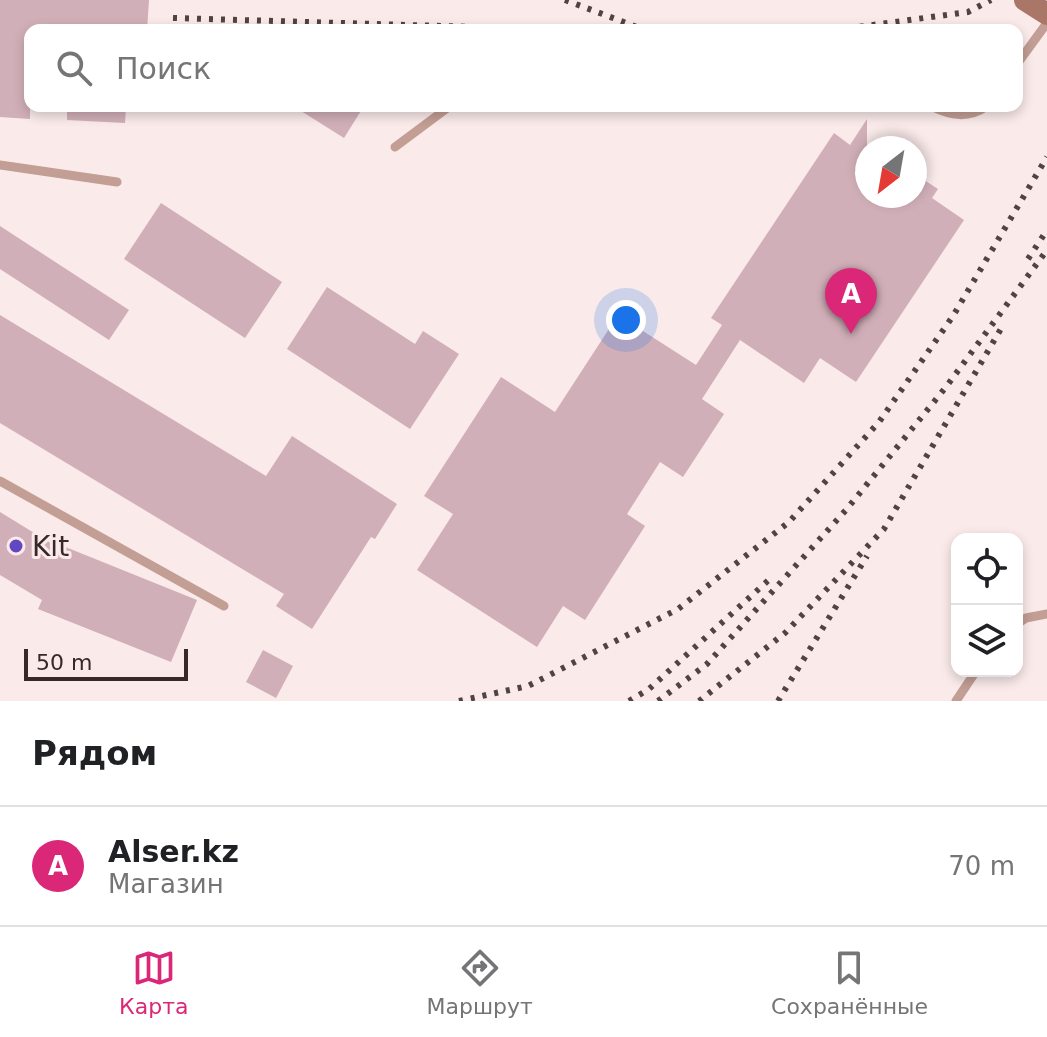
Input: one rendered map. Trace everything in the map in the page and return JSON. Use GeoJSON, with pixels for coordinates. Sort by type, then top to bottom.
{"type":"FeatureCollection","features":[{"type":"Feature","properties":{"kind":"main road"},"geometry":{"type":"LineString","coordinates":[[1025,0],[1047,14]]}},
{"type":"Feature","properties":{"kind":"lane"},"geometry":{"type":"LineString","coordinates":[[1023,56],[1047,23]]}},
{"type":"Feature","properties":{"kind":"lane"},"geometry":{"type":"LineString","coordinates":[[395,147],[442,112]]}},
{"type":"Feature","properties":{"kind":"lane"},"geometry":{"type":"LineString","coordinates":[[949,112],[961,116],[978,112]]}},
{"type":"Feature","properties":{"kind":"lane"},"geometry":{"type":"LineString","coordinates":[[0,165],[117,182]]}},
{"type":"Feature","properties":{"kind":"lane"},"geometry":{"type":"LineString","coordinates":[[0,481],[224,606]]}},
{"type":"Feature","properties":{"kind":"lane"},"geometry":{"type":"LineString","coordinates":[[1023,620],[1047,614]]}},
{"type":"Feature","properties":{"kind":"lane"},"geometry":{"type":"LineString","coordinates":[[956,701],[972,677]]}},
{"type":"Feature","properties":{"kind":"building"},"geometry":{"type":"Polygon","coordinates":[[[0,0],[149,0],[147,24],[24,24],[24,112],[30,112],[30,119],[0,117],[0,0]]]}},
{"type":"Feature","properties":{"kind":"building"},"geometry":{"type":"Polygon","coordinates":[[[67,112],[126,112],[125,123],[67,120],[67,112]]]}},
{"type":"Feature","properties":{"kind":"building"},"geometry":{"type":"Polygon","coordinates":[[[303,112],[360,112],[344,138],[303,112]]]}},
{"type":"Feature","properties":{"kind":"building"},"geometry":{"type":"Polygon","coordinates":[[[867,119],[867,136],[856,136],[867,119]]]}},
{"type":"Feature","properties":{"kind":"building"},"geometry":{"type":"Polygon","coordinates":[[[834,133],[850,145],[855,137],[855,208],[927,208],[927,182],[938,189],[932,198],[964,220],[856,382],[820,358],[804,383],[740,340],[702,399],[724,414],[683,477],[660,462],[627,514],[645,526],[585,620],[563,606],[537,647],[417,570],[453,514],[424,496],[501,377],[555,412],[618,315],[696,365],[722,325],[711,318],[834,133]]]}},
{"type":"Feature","properties":{"kind":"building"},"geometry":{"type":"Polygon","coordinates":[[[161,203],[282,282],[245,338],[124,259],[161,203]]]}},
{"type":"Feature","properties":{"kind":"building"},"geometry":{"type":"Polygon","coordinates":[[[0,226],[129,310],[109,340],[0,269],[0,226]]]}},
{"type":"Feature","properties":{"kind":"building"},"geometry":{"type":"Polygon","coordinates":[[[327,287],[415,344],[423,331],[459,354],[410,429],[287,349],[327,287]]]}},
{"type":"Feature","properties":{"kind":"building"},"geometry":{"type":"Polygon","coordinates":[[[0,315],[266,476],[292,436],[397,504],[375,539],[371,537],[312,629],[276,606],[284,594],[0,423],[0,315]]]}},
{"type":"Feature","properties":{"kind":"building"},"geometry":{"type":"Polygon","coordinates":[[[0,512],[62,550],[63,546],[197,600],[171,662],[38,609],[42,600],[0,575],[0,512]]]}},
{"type":"Feature","properties":{"kind":"building"},"geometry":{"type":"Polygon","coordinates":[[[263,650],[293,666],[276,698],[246,682],[263,650]]]}},
{"type":"Feature","properties":{"kind":"railway"},"geometry":{"type":"LineString","coordinates":[[565,0],[629,24]]}},
{"type":"Feature","properties":{"kind":"railway"},"geometry":{"type":"LineString","coordinates":[[880,24],[968,12],[991,0]]}},
{"type":"Feature","properties":{"kind":"railway"},"geometry":{"type":"LineString","coordinates":[[173,18],[375,24]]}},
{"type":"Feature","properties":{"kind":"railway"},"geometry":{"type":"LineString","coordinates":[[459,701],[528,686],[678,609],[789,522],[879,422],[953,316],[1047,157]]}},
{"type":"Feature","properties":{"kind":"railway"},"geometry":{"type":"LineString","coordinates":[[1028,259],[1047,230]]}},
{"type":"Feature","properties":{"kind":"railway"},"geometry":{"type":"LineString","coordinates":[[658,701],[707,664],[846,510],[946,387],[1047,250]]}},
{"type":"Feature","properties":{"kind":"railway"},"geometry":{"type":"LineString","coordinates":[[699,701],[785,633],[884,529],[1002,327]]}},
{"type":"Feature","properties":{"kind":"railway"},"geometry":{"type":"LineString","coordinates":[[778,701],[867,556]]}},
{"type":"Feature","properties":{"kind":"railway"},"geometry":{"type":"LineString","coordinates":[[629,701],[649,689],[772,577]]}},
{"type":"Feature","properties":{"kind":"place","name":"Alser.kz"},"geometry":{"type":"Point","coordinates":[851,334]}},
{"type":"Feature","properties":{"kind":"place","name":"Kit"},"geometry":{"type":"Point","coordinates":[16,546]}}]}
